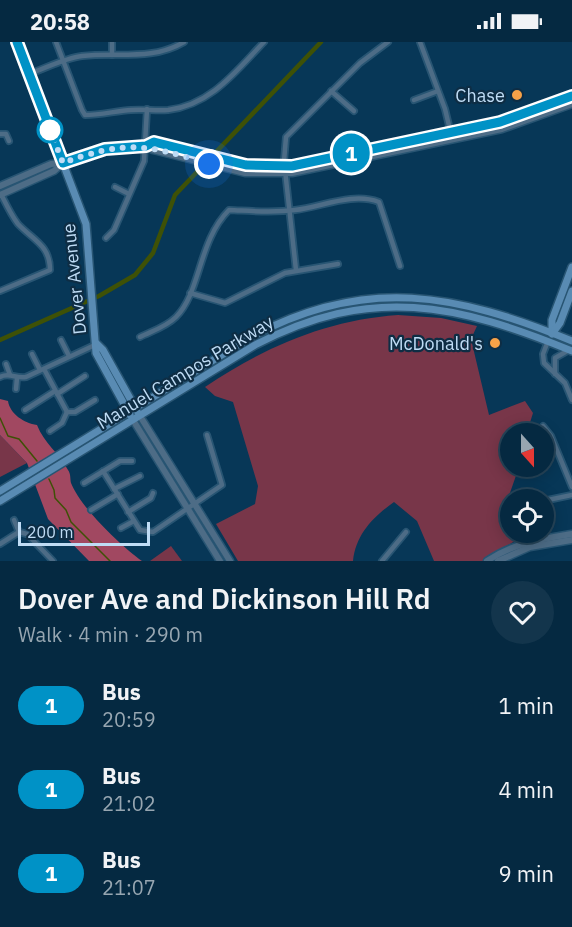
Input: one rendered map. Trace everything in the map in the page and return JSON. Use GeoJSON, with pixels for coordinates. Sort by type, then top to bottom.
{"type":"FeatureCollection","features":[{"type":"Feature","properties":{"kind":"main road","name":"Dover Avenue"},"geometry":{"type":"LineString","coordinates":[[16,42],[86,224],[90,300],[97,344],[96,353],[136,418]]}},
{"type":"Feature","properties":{"kind":"main road"},"geometry":{"type":"LineString","coordinates":[[552,333],[552,320],[572,267]]}},
{"type":"Feature","properties":{"kind":"main road"},"geometry":{"type":"LineString","coordinates":[[548,341],[560,322],[572,291]]}},
{"type":"Feature","properties":{"kind":"main road","name":"Manuel Campos Parkway"},"geometry":{"type":"LineString","coordinates":[[0,491],[265,329],[294,316],[344,303],[396,297],[446,300],[496,312],[572,341]]}},
{"type":"Feature","properties":{"kind":"main road","name":"Manuel Campos Parkway"},"geometry":{"type":"LineString","coordinates":[[0,501],[268,338],[297,325],[345,312],[396,307],[453,311],[493,321],[571,350]]}},
{"type":"Feature","properties":{"kind":"street"},"geometry":{"type":"LineString","coordinates":[[56,42],[85,115],[177,108],[206,98],[223,85],[264,42]]}},
{"type":"Feature","properties":{"kind":"street"},"geometry":{"type":"LineString","coordinates":[[112,42],[112,55]]}},
{"type":"Feature","properties":{"kind":"street"},"geometry":{"type":"LineString","coordinates":[[29,74],[79,56],[158,53],[184,42]]}},
{"type":"Feature","properties":{"kind":"street"},"geometry":{"type":"LineString","coordinates":[[296,270],[285,166],[286,137],[369,55],[388,42]]}},
{"type":"Feature","properties":{"kind":"street"},"geometry":{"type":"LineString","coordinates":[[420,42],[438,91],[452,140]]}},
{"type":"Feature","properties":{"kind":"street"},"geometry":{"type":"LineString","coordinates":[[331,91],[354,111]]}},
{"type":"Feature","properties":{"kind":"street"},"geometry":{"type":"LineString","coordinates":[[414,100],[438,91]]}},
{"type":"Feature","properties":{"kind":"street"},"geometry":{"type":"LineString","coordinates":[[0,186],[51,164],[63,163],[116,147],[146,146],[154,142],[246,165],[285,166],[510,119],[572,96]]}},
{"type":"Feature","properties":{"kind":"street"},"geometry":{"type":"LineString","coordinates":[[146,146],[153,150],[245,173],[286,174],[513,126],[572,104]]}},
{"type":"Feature","properties":{"kind":"street"},"geometry":{"type":"LineString","coordinates":[[105,238],[114,230],[144,161],[147,109]]}},
{"type":"Feature","properties":{"kind":"street"},"geometry":{"type":"LineString","coordinates":[[0,134],[6,134],[9,141]]}},
{"type":"Feature","properties":{"kind":"street"},"geometry":{"type":"LineString","coordinates":[[0,291],[51,270],[43,244],[19,224],[0,194],[54,171],[63,163]]}},
{"type":"Feature","properties":{"kind":"street"},"geometry":{"type":"LineString","coordinates":[[115,187],[129,194]]}},
{"type":"Feature","properties":{"kind":"street"},"geometry":{"type":"LineString","coordinates":[[140,337],[175,318],[190,293],[206,246],[229,210],[254,213],[289,211],[352,199],[379,202],[400,267]]}},
{"type":"Feature","properties":{"kind":"street"},"geometry":{"type":"LineString","coordinates":[[190,293],[225,303],[273,278],[296,270],[338,264]]}},
{"type":"Feature","properties":{"kind":"street"},"geometry":{"type":"LineString","coordinates":[[61,340],[69,356]]}},
{"type":"Feature","properties":{"kind":"street"},"geometry":{"type":"LineString","coordinates":[[548,341],[543,360],[565,383],[572,400]]}},
{"type":"Feature","properties":{"kind":"street"},"geometry":{"type":"LineString","coordinates":[[0,376],[10,375],[17,378],[97,344]]}},
{"type":"Feature","properties":{"kind":"street"},"geometry":{"type":"LineString","coordinates":[[555,374],[555,358],[571,350]]}},
{"type":"Feature","properties":{"kind":"street"},"geometry":{"type":"LineString","coordinates":[[32,354],[67,412],[64,421],[50,431]]}},
{"type":"Feature","properties":{"kind":"street"},"geometry":{"type":"LineString","coordinates":[[6,364],[10,375]]}},
{"type":"Feature","properties":{"kind":"street"},"geometry":{"type":"LineString","coordinates":[[25,410],[85,376]]}},
{"type":"Feature","properties":{"kind":"street"},"geometry":{"type":"LineString","coordinates":[[16,389],[17,378]]}},
{"type":"Feature","properties":{"kind":"street"},"geometry":{"type":"LineString","coordinates":[[67,412],[75,412],[95,400]]}},
{"type":"Feature","properties":{"kind":"street"},"geometry":{"type":"LineString","coordinates":[[136,418],[190,506],[220,561]]}},
{"type":"Feature","properties":{"kind":"street"},"geometry":{"type":"LineString","coordinates":[[103,471],[140,530],[148,533],[222,485],[207,435]]}},
{"type":"Feature","properties":{"kind":"street"},"geometry":{"type":"LineString","coordinates":[[554,443],[572,487]]}},
{"type":"Feature","properties":{"kind":"street"},"geometry":{"type":"LineString","coordinates":[[84,483],[120,461],[132,461]]}},
{"type":"Feature","properties":{"kind":"street"},"geometry":{"type":"LineString","coordinates":[[91,510],[140,476]]}},
{"type":"Feature","properties":{"kind":"street"},"geometry":{"type":"LineString","coordinates":[[128,512],[151,498],[153,493]]}},
{"type":"Feature","properties":{"kind":"street"},"geometry":{"type":"LineString","coordinates":[[554,499],[572,495]]}},
{"type":"Feature","properties":{"kind":"street"},"geometry":{"type":"LineString","coordinates":[[190,506],[230,561]]}},
{"type":"Feature","properties":{"kind":"street"},"geometry":{"type":"LineString","coordinates":[[14,520],[19,532]]}},
{"type":"Feature","properties":{"kind":"street"},"geometry":{"type":"LineString","coordinates":[[121,528],[134,521]]}},
{"type":"Feature","properties":{"kind":"street"},"geometry":{"type":"LineString","coordinates":[[0,544],[19,532],[27,534],[52,561]]}},
{"type":"Feature","properties":{"kind":"street"},"geometry":{"type":"LineString","coordinates":[[382,561],[406,532]]}},
{"type":"Feature","properties":{"kind":"street"},"geometry":{"type":"LineString","coordinates":[[487,561],[518,545],[572,534]]}},
{"type":"Feature","properties":{"kind":"street"},"geometry":{"type":"LineString","coordinates":[[498,561],[530,547],[572,540]]}},
{"type":"Feature","properties":{"kind":"shaded area"},"geometry":{"type":"Polygon","coordinates":[[[398,315],[441,318],[477,326],[471,339],[489,415],[525,401],[533,413],[530,423],[500,423],[500,477],[516,477],[511,489],[500,489],[500,543],[512,543],[483,561],[434,561],[417,521],[394,502],[379,514],[362,534],[353,561],[238,561],[216,524],[255,504],[258,486],[233,402],[215,396],[205,387],[250,360],[297,338],[321,329],[398,315]]]}},
{"type":"Feature","properties":{"kind":"shaded area"},"geometry":{"type":"Polygon","coordinates":[[[0,399],[8,401],[9,406],[18,417],[37,425],[69,472],[71,483],[83,504],[123,546],[142,561],[89,561],[48,519],[27,463],[0,435],[0,399]]]}},
{"type":"Feature","properties":{"kind":"shaded area"},"geometry":{"type":"Polygon","coordinates":[[[0,435],[27,463],[0,477],[0,435]]]}},
{"type":"Feature","properties":{"kind":"shaded area"},"geometry":{"type":"Polygon","coordinates":[[[171,546],[182,561],[150,561],[171,546]]]}},
{"type":"Feature","properties":{"kind":"waterway"},"geometry":{"type":"LineString","coordinates":[[0,340],[99,296],[135,275],[153,253],[175,195],[321,42]]}},
{"type":"Feature","properties":{"kind":"waterway"},"geometry":{"type":"LineString","coordinates":[[0,418],[8,436],[19,439],[37,461]]}},
{"type":"Feature","properties":{"kind":"waterway"},"geometry":{"type":"LineString","coordinates":[[49,479],[55,498],[66,510],[71,522],[110,561]]}},
{"type":"Feature","properties":{"kind":"bus line","name":"1"},"geometry":{"type":"LineString","coordinates":[[17,42],[63,163],[105,149],[146,146],[154,142],[175,145],[246,165],[292,166],[500,122],[572,96]]}},
{"type":"Feature","properties":{"kind":"place","name":"Chase"},"geometry":{"type":"Point","coordinates":[517,95]}},
{"type":"Feature","properties":{"kind":"place","name":"McDonald's"},"geometry":{"type":"Point","coordinates":[495,343]}},
{"type":"Feature","properties":{"kind":"route"},"geometry":{"type":"LineString","coordinates":[[50,130],[63,163],[105,149],[140,145],[209,164]]}}]}
